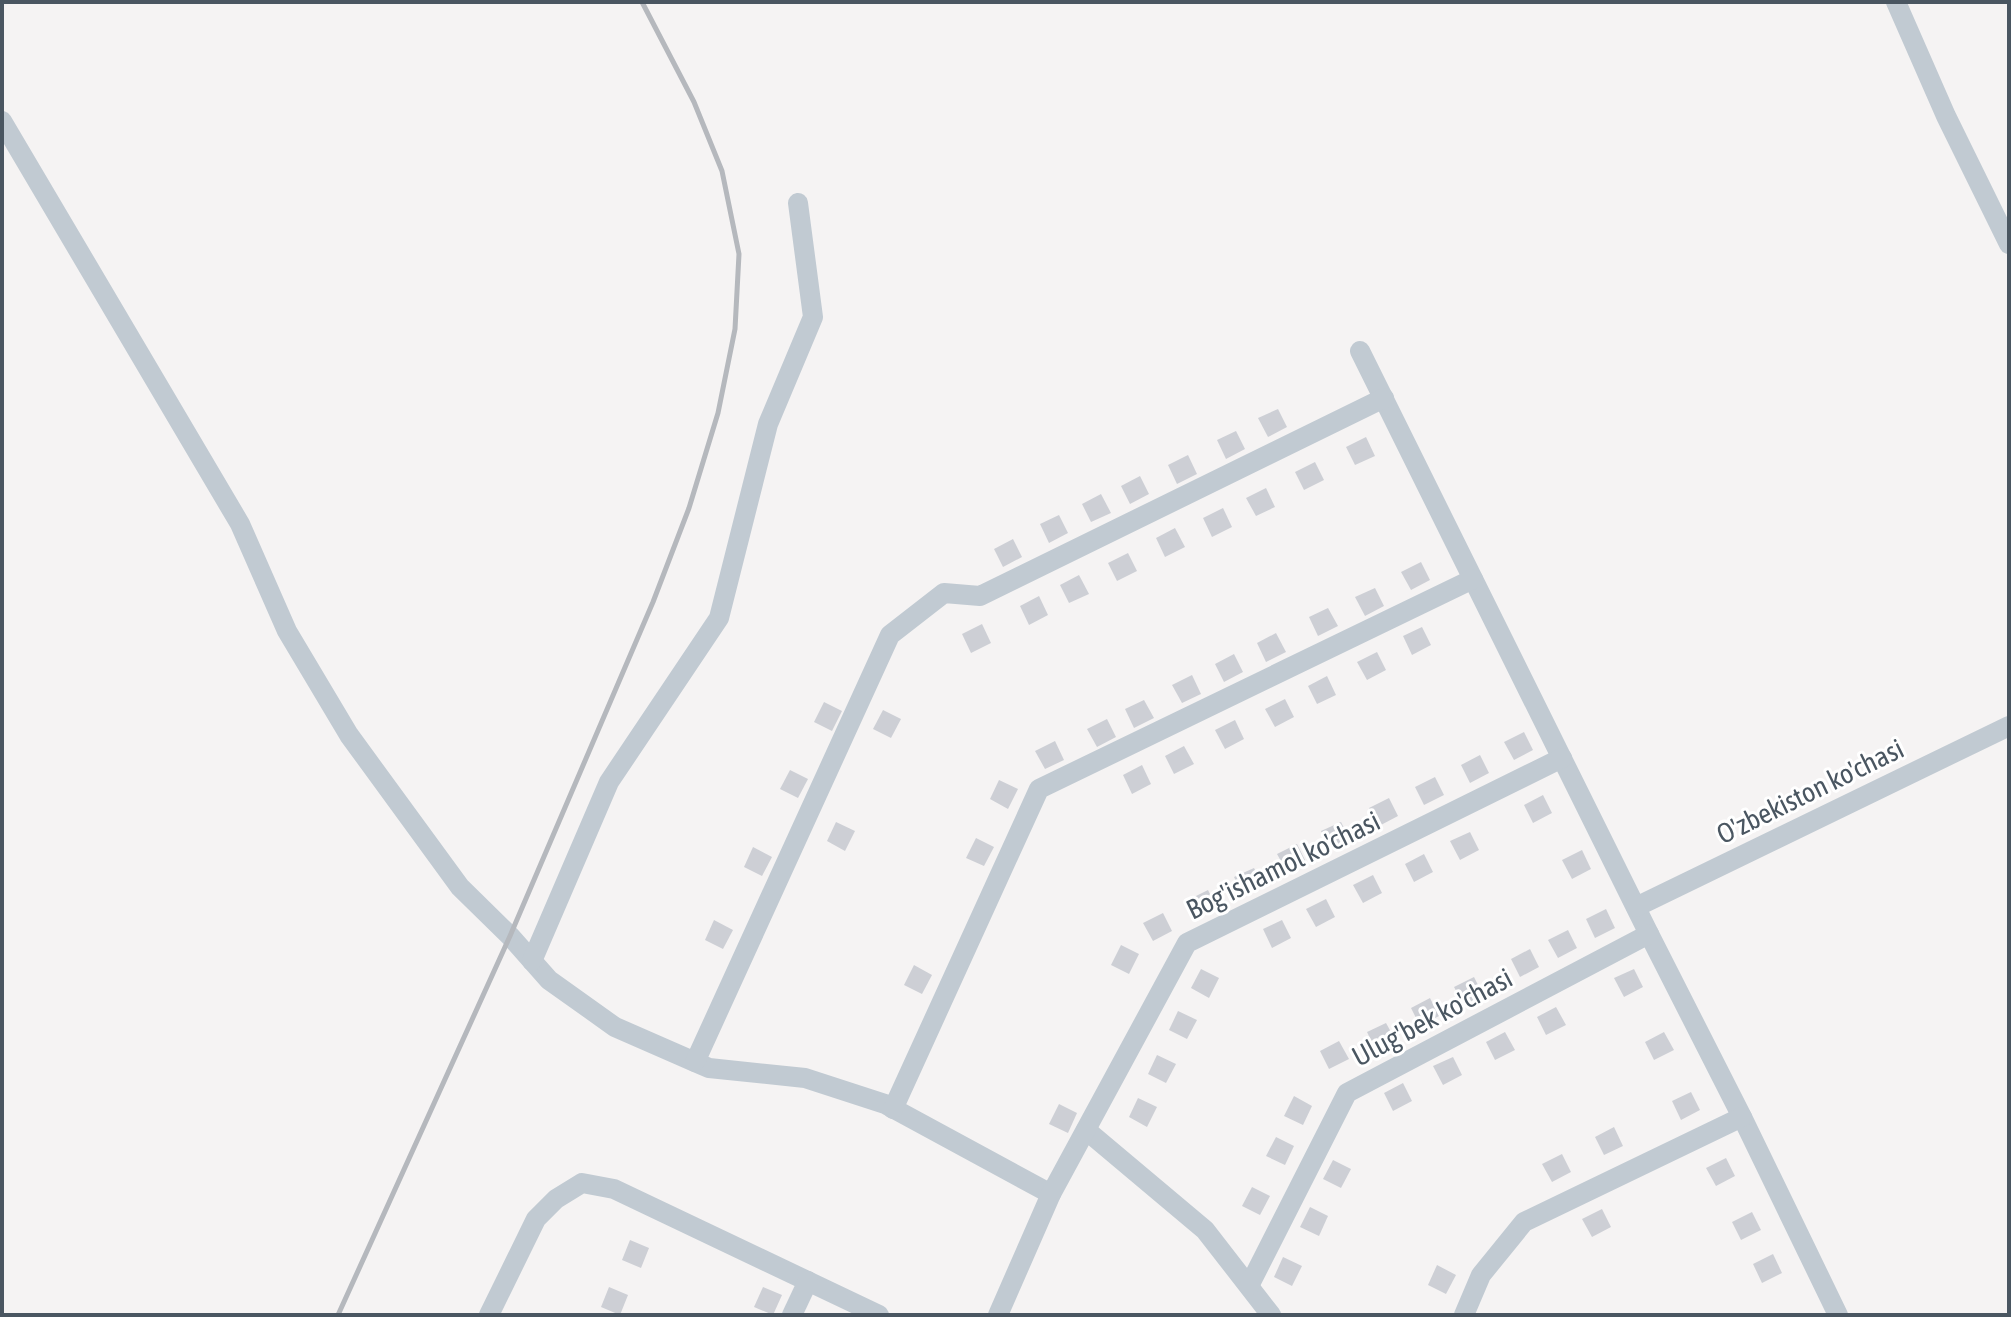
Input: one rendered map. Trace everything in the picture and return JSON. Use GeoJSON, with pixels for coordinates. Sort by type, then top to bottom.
{"type":"FeatureCollection","features":[{"type":"Feature","properties":{"kind":"street"},"geometry":{"type":"LineString","coordinates":[[1896,2],[1946,116],[2009,244]]}},
{"type":"Feature","properties":{"kind":"street"},"geometry":{"type":"LineString","coordinates":[[2,121],[240,524],[287,631],[349,735],[460,887],[549,980],[615,1027],[709,1068],[805,1078],[885,1104],[1051,1194]]}},
{"type":"Feature","properties":{"kind":"street"},"geometry":{"type":"LineString","coordinates":[[532,961],[609,782],[719,618],[768,424],[813,317],[798,203]]}},
{"type":"Feature","properties":{"kind":"street"},"geometry":{"type":"LineString","coordinates":[[1360,351],[1838,1315]]}},
{"type":"Feature","properties":{"kind":"street"},"geometry":{"type":"LineString","coordinates":[[695,1062],[890,635],[944,593],[980,596],[1384,398]]}},
{"type":"Feature","properties":{"kind":"street"},"geometry":{"type":"LineString","coordinates":[[893,1109],[1039,789],[1473,579]]}},
{"type":"Feature","properties":{"kind":"street","name":"O'zbekiston ko'chasi"},"geometry":{"type":"LineString","coordinates":[[1636,907],[2009,726]]}},
{"type":"Feature","properties":{"kind":"street","name":"Bog'ishamol ko'chasi"},"geometry":{"type":"LineString","coordinates":[[998,1315],[1051,1194],[1187,943],[1562,758]]}},
{"type":"Feature","properties":{"kind":"street","name":"Ulug'bek ko'chasi"},"geometry":{"type":"LineString","coordinates":[[1249,1286],[1347,1093],[1649,934]]}},
{"type":"Feature","properties":{"kind":"street"},"geometry":{"type":"LineString","coordinates":[[1464,1315],[1481,1275],[1524,1222],[1742,1117]]}},
{"type":"Feature","properties":{"kind":"street"},"geometry":{"type":"LineString","coordinates":[[1086,1130],[1205,1230],[1271,1315]]}},
{"type":"Feature","properties":{"kind":"street"},"geometry":{"type":"LineString","coordinates":[[489,1315],[536,1219],[556,1199],[582,1183],[614,1189],[879,1315]]}},
{"type":"Feature","properties":{"kind":"street"},"geometry":{"type":"LineString","coordinates":[[792,1315],[808,1281]]}},
{"type":"Feature","properties":{"kind":"building"},"geometry":{"type":"Polygon","coordinates":[[[1278,409],[1287,427],[1268,437],[1258,418],[1278,409]]]}},
{"type":"Feature","properties":{"kind":"building"},"geometry":{"type":"Polygon","coordinates":[[[1236,431],[1245,449],[1226,459],[1217,440],[1236,431]]]}},
{"type":"Feature","properties":{"kind":"building"},"geometry":{"type":"Polygon","coordinates":[[[1366,437],[1375,456],[1355,465],[1346,447],[1366,437]]]}},
{"type":"Feature","properties":{"kind":"building"},"geometry":{"type":"Polygon","coordinates":[[[1188,455],[1197,474],[1177,484],[1168,465],[1188,455]]]}},
{"type":"Feature","properties":{"kind":"building"},"geometry":{"type":"Polygon","coordinates":[[[1315,462],[1324,480],[1304,490],[1295,472],[1315,462]]]}},
{"type":"Feature","properties":{"kind":"building"},"geometry":{"type":"Polygon","coordinates":[[[1140,476],[1149,494],[1130,504],[1121,486],[1140,476]]]}},
{"type":"Feature","properties":{"kind":"building"},"geometry":{"type":"Polygon","coordinates":[[[1266,488],[1275,507],[1256,516],[1246,498],[1266,488]]]}},
{"type":"Feature","properties":{"kind":"building"},"geometry":{"type":"Polygon","coordinates":[[[1101,494],[1111,513],[1091,522],[1082,504],[1101,494]]]}},
{"type":"Feature","properties":{"kind":"building"},"geometry":{"type":"Polygon","coordinates":[[[1223,508],[1232,527],[1212,537],[1203,518],[1223,508]]]}},
{"type":"Feature","properties":{"kind":"building"},"geometry":{"type":"Polygon","coordinates":[[[1059,515],[1068,533],[1049,543],[1040,524],[1059,515]]]}},
{"type":"Feature","properties":{"kind":"building"},"geometry":{"type":"Polygon","coordinates":[[[1175,528],[1185,547],[1165,557],[1156,538],[1175,528]]]}},
{"type":"Feature","properties":{"kind":"building"},"geometry":{"type":"Polygon","coordinates":[[[1013,539],[1022,557],[1003,567],[994,549],[1013,539]]]}},
{"type":"Feature","properties":{"kind":"building"},"geometry":{"type":"Polygon","coordinates":[[[1128,553],[1137,571],[1117,581],[1108,563],[1128,553]]]}},
{"type":"Feature","properties":{"kind":"building"},"geometry":{"type":"Polygon","coordinates":[[[1421,562],[1430,580],[1411,590],[1401,572],[1421,562]]]}},
{"type":"Feature","properties":{"kind":"building"},"geometry":{"type":"Polygon","coordinates":[[[1079,575],[1089,594],[1069,603],[1060,585],[1079,575]]]}},
{"type":"Feature","properties":{"kind":"building"},"geometry":{"type":"Polygon","coordinates":[[[1375,588],[1384,606],[1365,616],[1355,597],[1375,588]]]}},
{"type":"Feature","properties":{"kind":"building"},"geometry":{"type":"Polygon","coordinates":[[[1039,596],[1048,615],[1029,625],[1020,606],[1039,596]]]}},
{"type":"Feature","properties":{"kind":"building"},"geometry":{"type":"Polygon","coordinates":[[[1328,608],[1338,626],[1318,636],[1309,617],[1328,608]]]}},
{"type":"Feature","properties":{"kind":"building"},"geometry":{"type":"Polygon","coordinates":[[[982,624],[991,643],[971,653],[962,634],[982,624]]]}},
{"type":"Feature","properties":{"kind":"building"},"geometry":{"type":"Polygon","coordinates":[[[1422,627],[1431,645],[1412,655],[1403,636],[1422,627]]]}},
{"type":"Feature","properties":{"kind":"building"},"geometry":{"type":"Polygon","coordinates":[[[1276,633],[1286,652],[1266,662],[1257,643],[1276,633]]]}},
{"type":"Feature","properties":{"kind":"building"},"geometry":{"type":"Polygon","coordinates":[[[1377,652],[1386,670],[1367,680],[1357,662],[1377,652]]]}},
{"type":"Feature","properties":{"kind":"building"},"geometry":{"type":"Polygon","coordinates":[[[1234,654],[1243,672],[1224,682],[1215,664],[1234,654]]]}},
{"type":"Feature","properties":{"kind":"building"},"geometry":{"type":"Polygon","coordinates":[[[1192,675],[1201,694],[1182,703],[1172,685],[1192,675]]]}},
{"type":"Feature","properties":{"kind":"building"},"geometry":{"type":"Polygon","coordinates":[[[1327,676],[1336,695],[1317,704],[1308,686],[1327,676]]]}},
{"type":"Feature","properties":{"kind":"building"},"geometry":{"type":"Polygon","coordinates":[[[1285,699],[1294,717],[1275,727],[1265,709],[1285,699]]]}},
{"type":"Feature","properties":{"kind":"building"},"geometry":{"type":"Polygon","coordinates":[[[1144,700],[1154,718],[1134,728],[1125,709],[1144,700]]]}},
{"type":"Feature","properties":{"kind":"building"},"geometry":{"type":"Polygon","coordinates":[[[824,702],[842,711],[832,731],[814,722],[824,702]]]}},
{"type":"Feature","properties":{"kind":"building"},"geometry":{"type":"Polygon","coordinates":[[[883,710],[901,719],[891,738],[873,729],[883,710]]]}},
{"type":"Feature","properties":{"kind":"building"},"geometry":{"type":"Polygon","coordinates":[[[1107,719],[1116,737],[1097,747],[1087,729],[1107,719]]]}},
{"type":"Feature","properties":{"kind":"building"},"geometry":{"type":"Polygon","coordinates":[[[1235,720],[1244,739],[1225,749],[1215,730],[1235,720]]]}},
{"type":"Feature","properties":{"kind":"building"},"geometry":{"type":"Polygon","coordinates":[[[1524,732],[1533,750],[1514,760],[1504,742],[1524,732]]]}},
{"type":"Feature","properties":{"kind":"building"},"geometry":{"type":"Polygon","coordinates":[[[1055,741],[1064,760],[1045,769],[1035,751],[1055,741]]]}},
{"type":"Feature","properties":{"kind":"building"},"geometry":{"type":"Polygon","coordinates":[[[1184,746],[1194,764],[1174,774],[1165,756],[1184,746]]]}},
{"type":"Feature","properties":{"kind":"building"},"geometry":{"type":"Polygon","coordinates":[[[1480,755],[1489,773],[1470,783],[1461,765],[1480,755]]]}},
{"type":"Feature","properties":{"kind":"building"},"geometry":{"type":"Polygon","coordinates":[[[1142,765],[1151,784],[1132,794],[1123,775],[1142,765]]]}},
{"type":"Feature","properties":{"kind":"building"},"geometry":{"type":"Polygon","coordinates":[[[790,770],[808,779],[798,798],[780,789],[790,770]]]}},
{"type":"Feature","properties":{"kind":"building"},"geometry":{"type":"Polygon","coordinates":[[[1435,777],[1444,795],[1424,805],[1415,787],[1435,777]]]}},
{"type":"Feature","properties":{"kind":"building"},"geometry":{"type":"Polygon","coordinates":[[[999,780],[1018,789],[1008,809],[990,799],[999,780]]]}},
{"type":"Feature","properties":{"kind":"building"},"geometry":{"type":"Polygon","coordinates":[[[1543,795],[1552,813],[1533,823],[1524,805],[1543,795]]]}},
{"type":"Feature","properties":{"kind":"building"},"geometry":{"type":"Polygon","coordinates":[[[1389,798],[1398,816],[1379,826],[1369,808],[1389,798]]]}},
{"type":"Feature","properties":{"kind":"building"},"geometry":{"type":"Polygon","coordinates":[[[836,822],[855,831],[845,851],[827,841],[836,822]]]}},
{"type":"Feature","properties":{"kind":"building"},"geometry":{"type":"Polygon","coordinates":[[[1341,822],[1350,840],[1331,850],[1321,831],[1341,822]]]}},
{"type":"Feature","properties":{"kind":"building"},"geometry":{"type":"Polygon","coordinates":[[[1470,832],[1479,850],[1460,860],[1450,841],[1470,832]]]}},
{"type":"Feature","properties":{"kind":"building"},"geometry":{"type":"Polygon","coordinates":[[[976,838],[994,847],[984,866],[966,858],[976,838]]]}},
{"type":"Feature","properties":{"kind":"building"},"geometry":{"type":"Polygon","coordinates":[[[1297,844],[1306,862],[1287,872],[1277,854],[1297,844]]]}},
{"type":"Feature","properties":{"kind":"building"},"geometry":{"type":"Polygon","coordinates":[[[753,847],[772,857],[762,876],[744,867],[753,847]]]}},
{"type":"Feature","properties":{"kind":"building"},"geometry":{"type":"Polygon","coordinates":[[[1582,850],[1591,869],[1572,879],[1562,860],[1582,850]]]}},
{"type":"Feature","properties":{"kind":"building"},"geometry":{"type":"Polygon","coordinates":[[[1424,854],[1433,872],[1414,882],[1405,864],[1424,854]]]}},
{"type":"Feature","properties":{"kind":"building"},"geometry":{"type":"Polygon","coordinates":[[[1254,868],[1263,886],[1244,896],[1234,877],[1254,868]]]}},
{"type":"Feature","properties":{"kind":"building"},"geometry":{"type":"Polygon","coordinates":[[[1373,875],[1382,893],[1363,903],[1353,885],[1373,875]]]}},
{"type":"Feature","properties":{"kind":"building"},"geometry":{"type":"Polygon","coordinates":[[[1208,890],[1217,908],[1198,918],[1188,900],[1208,890]]]}},
{"type":"Feature","properties":{"kind":"building"},"geometry":{"type":"Polygon","coordinates":[[[1326,899],[1335,917],[1316,927],[1306,909],[1326,899]]]}},
{"type":"Feature","properties":{"kind":"building"},"geometry":{"type":"Polygon","coordinates":[[[1606,909],[1615,928],[1595,938],[1586,919],[1606,909]]]}},
{"type":"Feature","properties":{"kind":"building"},"geometry":{"type":"Polygon","coordinates":[[[1163,913],[1172,931],[1153,941],[1143,923],[1163,913]]]}},
{"type":"Feature","properties":{"kind":"building"},"geometry":{"type":"Polygon","coordinates":[[[714,920],[733,930],[723,949],[705,940],[714,920]]]}},
{"type":"Feature","properties":{"kind":"building"},"geometry":{"type":"Polygon","coordinates":[[[1282,920],[1291,938],[1272,948],[1263,929],[1282,920]]]}},
{"type":"Feature","properties":{"kind":"building"},"geometry":{"type":"Polygon","coordinates":[[[1568,930],[1577,948],[1558,958],[1548,940],[1568,930]]]}},
{"type":"Feature","properties":{"kind":"building"},"geometry":{"type":"Polygon","coordinates":[[[1121,945],[1139,954],[1129,974],[1111,965],[1121,945]]]}},
{"type":"Feature","properties":{"kind":"building"},"geometry":{"type":"Polygon","coordinates":[[[1530,949],[1539,967],[1520,977],[1511,959],[1530,949]]]}},
{"type":"Feature","properties":{"kind":"building"},"geometry":{"type":"Polygon","coordinates":[[[914,965],[932,975],[922,994],[904,985],[914,965]]]}},
{"type":"Feature","properties":{"kind":"building"},"geometry":{"type":"Polygon","coordinates":[[[1201,969],[1219,978],[1209,998],[1191,988],[1201,969]]]}},
{"type":"Feature","properties":{"kind":"building"},"geometry":{"type":"Polygon","coordinates":[[[1634,969],[1643,987],[1624,997],[1614,978],[1634,969]]]}},
{"type":"Feature","properties":{"kind":"building"},"geometry":{"type":"Polygon","coordinates":[[[1474,977],[1483,995],[1464,1005],[1454,987],[1474,977]]]}},
{"type":"Feature","properties":{"kind":"building"},"geometry":{"type":"Polygon","coordinates":[[[1430,998],[1439,1016],[1420,1026],[1411,1008],[1430,998]]]}},
{"type":"Feature","properties":{"kind":"building"},"geometry":{"type":"Polygon","coordinates":[[[1556,1007],[1566,1025],[1546,1035],[1537,1017],[1556,1007]]]}},
{"type":"Feature","properties":{"kind":"building"},"geometry":{"type":"Polygon","coordinates":[[[1178,1011],[1197,1020],[1187,1039],[1169,1030],[1178,1011]]]}},
{"type":"Feature","properties":{"kind":"building"},"geometry":{"type":"Polygon","coordinates":[[[1386,1023],[1396,1041],[1376,1051],[1367,1032],[1386,1023]]]}},
{"type":"Feature","properties":{"kind":"building"},"geometry":{"type":"Polygon","coordinates":[[[1505,1032],[1515,1050],[1495,1060],[1486,1042],[1505,1032]]]}},
{"type":"Feature","properties":{"kind":"building"},"geometry":{"type":"Polygon","coordinates":[[[1664,1032],[1674,1050],[1654,1060],[1645,1042],[1664,1032]]]}},
{"type":"Feature","properties":{"kind":"building"},"geometry":{"type":"Polygon","coordinates":[[[1339,1041],[1349,1059],[1329,1069],[1320,1051],[1339,1041]]]}},
{"type":"Feature","properties":{"kind":"building"},"geometry":{"type":"Polygon","coordinates":[[[1157,1055],[1176,1064],[1166,1083],[1148,1074],[1157,1055]]]}},
{"type":"Feature","properties":{"kind":"building"},"geometry":{"type":"Polygon","coordinates":[[[1453,1057],[1462,1075],[1443,1085],[1433,1066],[1453,1057]]]}},
{"type":"Feature","properties":{"kind":"building"},"geometry":{"type":"Polygon","coordinates":[[[1403,1083],[1412,1101],[1393,1111],[1384,1093],[1403,1083]]]}},
{"type":"Feature","properties":{"kind":"building"},"geometry":{"type":"Polygon","coordinates":[[[1691,1092],[1700,1110],[1681,1120],[1672,1101],[1691,1092]]]}},
{"type":"Feature","properties":{"kind":"building"},"geometry":{"type":"Polygon","coordinates":[[[1294,1096],[1312,1106],[1303,1125],[1284,1116],[1294,1096]]]}},
{"type":"Feature","properties":{"kind":"building"},"geometry":{"type":"Polygon","coordinates":[[[1138,1098],[1157,1107],[1147,1127],[1129,1117],[1138,1098]]]}},
{"type":"Feature","properties":{"kind":"building"},"geometry":{"type":"Polygon","coordinates":[[[1059,1104],[1077,1113],[1068,1133],[1049,1124],[1059,1104]]]}},
{"type":"Feature","properties":{"kind":"building"},"geometry":{"type":"Polygon","coordinates":[[[1614,1127],[1623,1146],[1604,1155],[1595,1137],[1614,1127]]]}},
{"type":"Feature","properties":{"kind":"building"},"geometry":{"type":"Polygon","coordinates":[[[1276,1137],[1294,1146],[1285,1165],[1266,1156],[1276,1137]]]}},
{"type":"Feature","properties":{"kind":"building"},"geometry":{"type":"Polygon","coordinates":[[[1562,1154],[1571,1172],[1552,1182],[1542,1164],[1562,1154]]]}},
{"type":"Feature","properties":{"kind":"building"},"geometry":{"type":"Polygon","coordinates":[[[1726,1158],[1735,1176],[1716,1186],[1706,1168],[1726,1158]]]}},
{"type":"Feature","properties":{"kind":"building"},"geometry":{"type":"Polygon","coordinates":[[[1333,1160],[1351,1169],[1341,1188],[1323,1179],[1333,1160]]]}},
{"type":"Feature","properties":{"kind":"building"},"geometry":{"type":"Polygon","coordinates":[[[1252,1187],[1270,1196],[1260,1215],[1242,1206],[1252,1187]]]}},
{"type":"Feature","properties":{"kind":"building"},"geometry":{"type":"Polygon","coordinates":[[[1310,1207],[1328,1216],[1319,1236],[1300,1227],[1310,1207]]]}},
{"type":"Feature","properties":{"kind":"building"},"geometry":{"type":"Polygon","coordinates":[[[1602,1209],[1611,1227],[1592,1237],[1582,1219],[1602,1209]]]}},
{"type":"Feature","properties":{"kind":"building"},"geometry":{"type":"Polygon","coordinates":[[[1752,1212],[1761,1230],[1741,1240],[1732,1222],[1752,1212]]]}},
{"type":"Feature","properties":{"kind":"building"},"geometry":{"type":"Polygon","coordinates":[[[630,1240],[649,1248],[641,1268],[622,1260],[630,1240]]]}},
{"type":"Feature","properties":{"kind":"building"},"geometry":{"type":"Polygon","coordinates":[[[1773,1254],[1782,1273],[1762,1283],[1753,1264],[1773,1254]]]}},
{"type":"Feature","properties":{"kind":"building"},"geometry":{"type":"Polygon","coordinates":[[[1283,1257],[1302,1266],[1292,1286],[1274,1277],[1283,1257]]]}},
{"type":"Feature","properties":{"kind":"building"},"geometry":{"type":"Polygon","coordinates":[[[1437,1265],[1456,1275],[1446,1294],[1428,1285],[1437,1265]]]}},
{"type":"Feature","properties":{"kind":"building"},"geometry":{"type":"Polygon","coordinates":[[[609,1287],[628,1295],[620,1315],[601,1307],[609,1287]]]}},
{"type":"Feature","properties":{"kind":"building"},"geometry":{"type":"Polygon","coordinates":[[[763,1287],[782,1295],[773,1315],[754,1307],[763,1287]]]}},
{"type":"Feature","properties":{"kind":"railway"},"geometry":{"type":"LineString","coordinates":[[338,1315],[510,936],[653,602],[689,508],[718,413],[735,329],[739,254],[722,171],[694,102],[642,2]]}}]}
